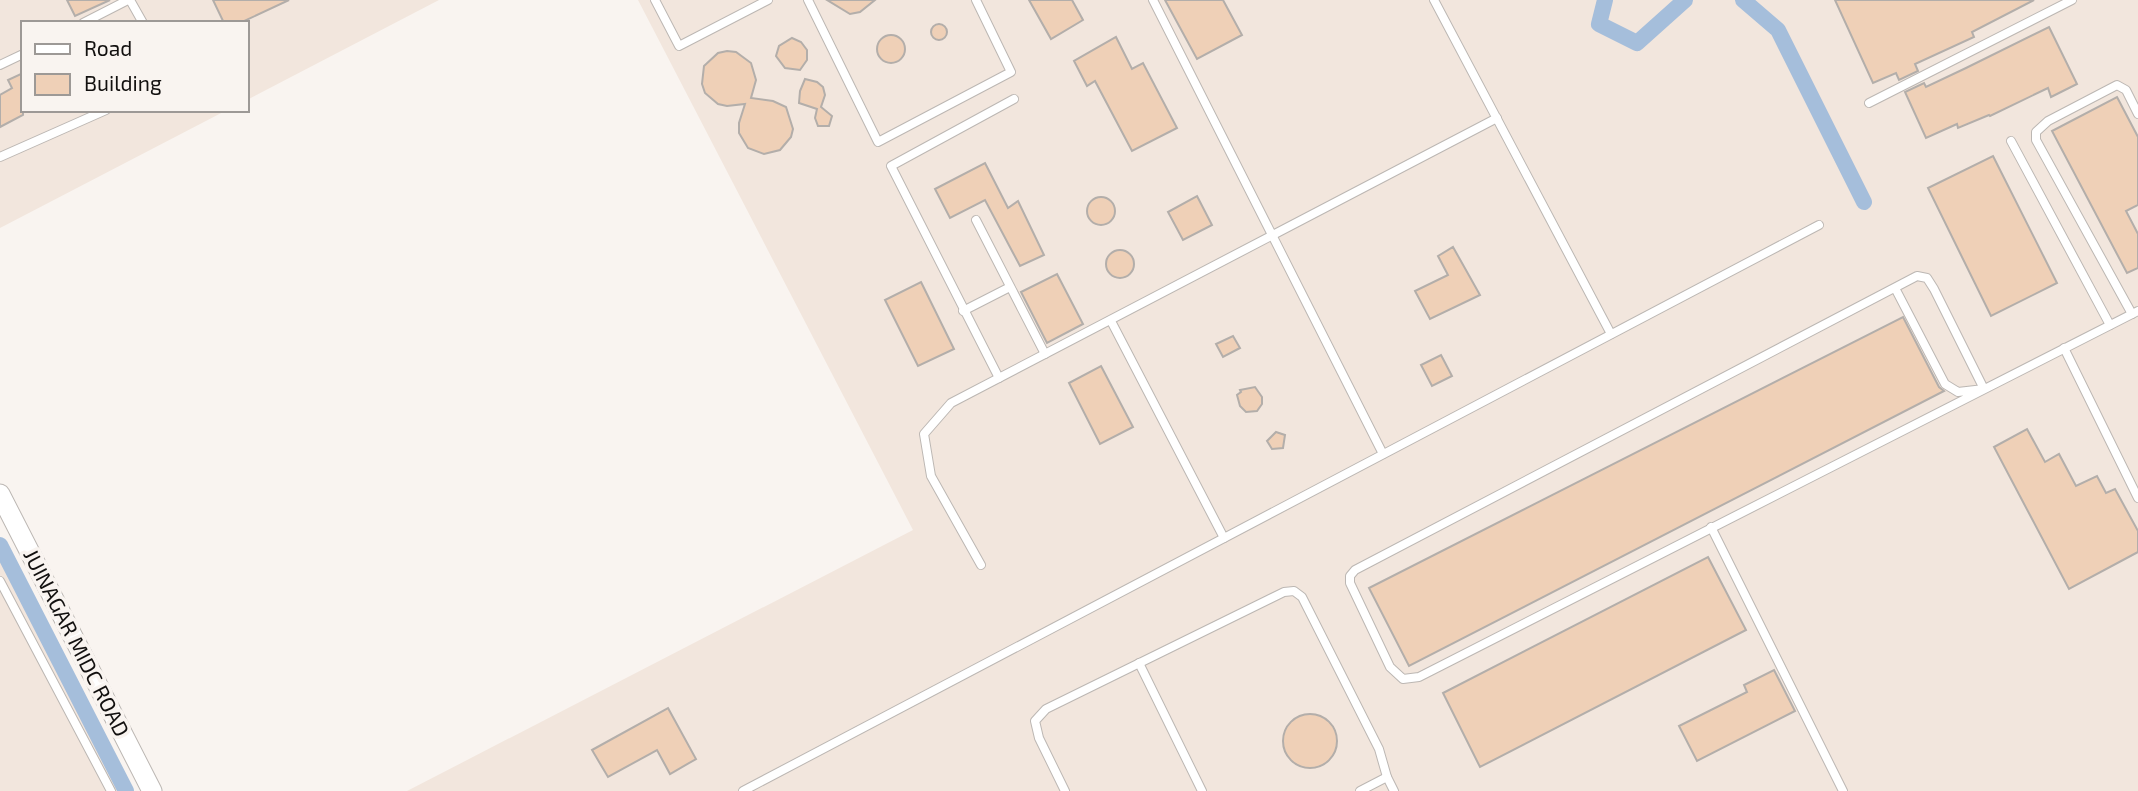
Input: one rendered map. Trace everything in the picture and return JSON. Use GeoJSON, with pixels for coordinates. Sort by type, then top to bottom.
{"type":"FeatureCollection","features":[{"type":"Feature","properties":{"kind":"street","name":"JUINAGAR MIDC ROAD"},"geometry":{"type":"LineString","coordinates":[[0,494],[152,791]]}},
{"type":"Feature","properties":{"kind":"lane"},"geometry":{"type":"LineString","coordinates":[[87,21],[129,0],[142,21]]}},
{"type":"Feature","properties":{"kind":"lane"},"geometry":{"type":"LineString","coordinates":[[655,0],[679,46],[768,0]]}},
{"type":"Feature","properties":{"kind":"lane"},"geometry":{"type":"LineString","coordinates":[[808,0],[878,142],[1011,72],[976,0]]}},
{"type":"Feature","properties":{"kind":"lane"},"geometry":{"type":"LineString","coordinates":[[1153,0],[1383,454]]}},
{"type":"Feature","properties":{"kind":"lane"},"geometry":{"type":"LineString","coordinates":[[1434,0],[1611,334]]}},
{"type":"Feature","properties":{"kind":"lane"},"geometry":{"type":"LineString","coordinates":[[1869,103],[2072,0]]}},
{"type":"Feature","properties":{"kind":"lane"},"geometry":{"type":"LineString","coordinates":[[0,65],[21,55]]}},
{"type":"Feature","properties":{"kind":"lane"},"geometry":{"type":"LineString","coordinates":[[1984,389],[1927,278],[1917,276],[1355,570],[1350,576],[1350,583],[1390,667],[1403,679],[1419,677],[2135,313],[2036,140],[2036,132],[2048,121],[2117,85],[2126,90],[2138,114]]}},
{"type":"Feature","properties":{"kind":"lane"},"geometry":{"type":"LineString","coordinates":[[999,378],[891,166],[1014,99]]}},
{"type":"Feature","properties":{"kind":"lane"},"geometry":{"type":"LineString","coordinates":[[0,157],[101,112]]}},
{"type":"Feature","properties":{"kind":"lane"},"geometry":{"type":"LineString","coordinates":[[981,565],[931,476],[924,434],[951,403],[1497,118]]}},
{"type":"Feature","properties":{"kind":"lane"},"geometry":{"type":"LineString","coordinates":[[2011,141],[2109,325]]}},
{"type":"Feature","properties":{"kind":"lane"},"geometry":{"type":"LineString","coordinates":[[976,220],[1045,354]]}},
{"type":"Feature","properties":{"kind":"lane"},"geometry":{"type":"LineString","coordinates":[[743,791],[1819,225]]}},
{"type":"Feature","properties":{"kind":"lane"},"geometry":{"type":"LineString","coordinates":[[963,311],[1010,287]]}},
{"type":"Feature","properties":{"kind":"lane"},"geometry":{"type":"LineString","coordinates":[[1895,288],[1945,384],[1958,392],[1984,389]]}},
{"type":"Feature","properties":{"kind":"lane"},"geometry":{"type":"LineString","coordinates":[[1111,321],[1224,538]]}},
{"type":"Feature","properties":{"kind":"lane"},"geometry":{"type":"LineString","coordinates":[[2064,348],[2138,498]]}},
{"type":"Feature","properties":{"kind":"lane"},"geometry":{"type":"LineString","coordinates":[[1711,527],[1843,791]]}},
{"type":"Feature","properties":{"kind":"lane"},"geometry":{"type":"LineString","coordinates":[[0,581],[111,791]]}},
{"type":"Feature","properties":{"kind":"lane"},"geometry":{"type":"LineString","coordinates":[[1065,791],[1039,738],[1035,721],[1046,709],[1284,592],[1294,591],[1302,597],[1379,749],[1394,791]]}},
{"type":"Feature","properties":{"kind":"lane"},"geometry":{"type":"LineString","coordinates":[[1139,663],[1202,791]]}},
{"type":"Feature","properties":{"kind":"lane"},"geometry":{"type":"LineString","coordinates":[[1360,791],[1387,777]]}},
{"type":"Feature","properties":{"kind":"shaded area"},"geometry":{"type":"Polygon","coordinates":[[[0,0],[439,0],[248,99],[248,21],[21,21],[21,112],[223,112],[0,228],[0,0]]]}},
{"type":"Feature","properties":{"kind":"shaded area"},"geometry":{"type":"Polygon","coordinates":[[[638,0],[2138,0],[2138,791],[407,791],[913,530],[638,0]]]}},
{"type":"Feature","properties":{"kind":"shaded area"},"geometry":{"type":"Polygon","coordinates":[[[0,553],[119,791],[0,791],[0,553]]]}},
{"type":"Feature","properties":{"kind":"building"},"geometry":{"type":"Polygon","coordinates":[[[67,0],[110,0],[75,16],[67,0]]]}},
{"type":"Feature","properties":{"kind":"building"},"geometry":{"type":"Polygon","coordinates":[[[213,0],[289,0],[244,21],[223,21],[213,0]]]}},
{"type":"Feature","properties":{"kind":"building"},"geometry":{"type":"Polygon","coordinates":[[[827,0],[875,0],[860,12],[850,14],[827,0]]]}},
{"type":"Feature","properties":{"kind":"building"},"geometry":{"type":"Polygon","coordinates":[[[1029,0],[1072,0],[1083,20],[1051,39],[1029,0]]]}},
{"type":"Feature","properties":{"kind":"building"},"geometry":{"type":"Polygon","coordinates":[[[1165,0],[1223,0],[1242,35],[1197,59],[1165,0]]]}},
{"type":"Feature","properties":{"kind":"building"},"geometry":{"type":"Polygon","coordinates":[[[1835,0],[2034,0],[1972,32],[1974,37],[1915,64],[1918,71],[1899,80],[1896,73],[1873,83],[1835,0]]]}},
{"type":"Feature","properties":{"kind":"building"},"geometry":{"type":"Polygon","coordinates":[[[939,24],[945,26],[945,38],[939,40],[933,38],[931,32],[933,26],[939,24]]]}},
{"type":"Feature","properties":{"kind":"building"},"geometry":{"type":"Polygon","coordinates":[[[2049,27],[2077,84],[2051,97],[2048,88],[1990,116],[1958,128],[1957,124],[1926,138],[1905,92],[1924,83],[1926,87],[2049,27]]]}},
{"type":"Feature","properties":{"kind":"building"},"geometry":{"type":"Polygon","coordinates":[[[891,35],[901,39],[905,49],[901,59],[891,63],[881,59],[877,49],[881,39],[891,35]]]}},
{"type":"Feature","properties":{"kind":"building"},"geometry":{"type":"Polygon","coordinates":[[[1116,37],[1132,69],[1143,63],[1177,128],[1132,151],[1095,81],[1087,86],[1074,61],[1116,37]]]}},
{"type":"Feature","properties":{"kind":"building"},"geometry":{"type":"Polygon","coordinates":[[[792,38],[801,42],[807,50],[807,60],[800,70],[785,68],[776,56],[779,46],[792,38]]]}},
{"type":"Feature","properties":{"kind":"building"},"geometry":{"type":"Polygon","coordinates":[[[736,52],[751,63],[756,80],[751,98],[773,101],[786,107],[793,129],[791,137],[780,150],[764,154],[748,148],[739,133],[745,104],[718,104],[705,93],[702,84],[704,66],[718,53],[736,52]]]}},
{"type":"Feature","properties":{"kind":"building"},"geometry":{"type":"Polygon","coordinates":[[[21,74],[23,115],[0,127],[0,95],[12,88],[8,80],[21,74]]]}},
{"type":"Feature","properties":{"kind":"building"},"geometry":{"type":"Polygon","coordinates":[[[805,79],[817,82],[823,87],[825,95],[821,107],[832,116],[829,126],[818,126],[815,118],[817,109],[799,103],[805,79]]]}},
{"type":"Feature","properties":{"kind":"building"},"geometry":{"type":"Polygon","coordinates":[[[2117,97],[2138,137],[2138,205],[2126,211],[2138,234],[2138,268],[2127,273],[2052,131],[2117,97]]]}},
{"type":"Feature","properties":{"kind":"building"},"geometry":{"type":"Polygon","coordinates":[[[1993,156],[2057,283],[1991,316],[1928,188],[1993,156]]]}},
{"type":"Feature","properties":{"kind":"building"},"geometry":{"type":"Polygon","coordinates":[[[985,163],[1008,208],[1018,201],[1044,255],[1020,266],[985,200],[950,218],[935,189],[985,163]]]}},
{"type":"Feature","properties":{"kind":"building"},"geometry":{"type":"Polygon","coordinates":[[[1197,196],[1212,225],[1183,240],[1168,212],[1197,196]]]}},
{"type":"Feature","properties":{"kind":"building"},"geometry":{"type":"Polygon","coordinates":[[[1101,197],[1111,201],[1115,211],[1111,221],[1101,225],[1091,221],[1087,211],[1091,201],[1101,197]]]}},
{"type":"Feature","properties":{"kind":"building"},"geometry":{"type":"Polygon","coordinates":[[[1453,247],[1480,295],[1430,319],[1415,291],[1448,275],[1438,256],[1453,247]]]}},
{"type":"Feature","properties":{"kind":"building"},"geometry":{"type":"Polygon","coordinates":[[[1120,250],[1130,254],[1134,264],[1130,274],[1120,278],[1110,274],[1106,264],[1110,254],[1120,250]]]}},
{"type":"Feature","properties":{"kind":"building"},"geometry":{"type":"Polygon","coordinates":[[[1057,274],[1083,324],[1047,343],[1021,292],[1057,274]]]}},
{"type":"Feature","properties":{"kind":"building"},"geometry":{"type":"Polygon","coordinates":[[[921,282],[954,349],[918,366],[885,300],[921,282]]]}},
{"type":"Feature","properties":{"kind":"building"},"geometry":{"type":"Polygon","coordinates":[[[1903,317],[1939,387],[1944,391],[1409,666],[1369,588],[1903,317]]]}},
{"type":"Feature","properties":{"kind":"building"},"geometry":{"type":"Polygon","coordinates":[[[1233,336],[1240,348],[1223,357],[1216,344],[1233,336]]]}},
{"type":"Feature","properties":{"kind":"building"},"geometry":{"type":"Polygon","coordinates":[[[1441,355],[1452,376],[1432,386],[1421,365],[1441,355]]]}},
{"type":"Feature","properties":{"kind":"building"},"geometry":{"type":"Polygon","coordinates":[[[1101,366],[1133,427],[1100,444],[1069,383],[1101,366]]]}},
{"type":"Feature","properties":{"kind":"building"},"geometry":{"type":"Polygon","coordinates":[[[1255,387],[1262,397],[1262,404],[1257,411],[1246,412],[1240,406],[1237,395],[1240,390],[1255,387]]]}},
{"type":"Feature","properties":{"kind":"building"},"geometry":{"type":"Polygon","coordinates":[[[2027,429],[2045,462],[2059,454],[2076,486],[2097,476],[2106,493],[2115,489],[2138,531],[2138,552],[2069,589],[1994,447],[2027,429]]]}},
{"type":"Feature","properties":{"kind":"building"},"geometry":{"type":"Polygon","coordinates":[[[1276,432],[1285,435],[1283,448],[1272,449],[1267,441],[1276,432]]]}},
{"type":"Feature","properties":{"kind":"building"},"geometry":{"type":"Polygon","coordinates":[[[1708,557],[1746,630],[1480,767],[1443,693],[1708,557]]]}},
{"type":"Feature","properties":{"kind":"building"},"geometry":{"type":"Polygon","coordinates":[[[1774,670],[1795,711],[1697,761],[1679,726],[1747,692],[1744,685],[1774,670]]]}},
{"type":"Feature","properties":{"kind":"building"},"geometry":{"type":"Polygon","coordinates":[[[668,708],[696,759],[670,774],[657,750],[608,777],[592,750],[668,708]]]}},
{"type":"Feature","properties":{"kind":"building"},"geometry":{"type":"Polygon","coordinates":[[[1310,714],[1329,722],[1337,741],[1329,760],[1310,768],[1291,760],[1283,741],[1291,722],[1310,714]]]}},
{"type":"Feature","properties":{"kind":"waterway"},"geometry":{"type":"LineString","coordinates":[[1605,0],[1599,24],[1637,43],[1685,0]]}},
{"type":"Feature","properties":{"kind":"waterway"},"geometry":{"type":"LineString","coordinates":[[1743,0],[1778,30],[1864,202]]}},
{"type":"Feature","properties":{"kind":"waterway"},"geometry":{"type":"LineString","coordinates":[[0,545],[126,791]]}}]}
